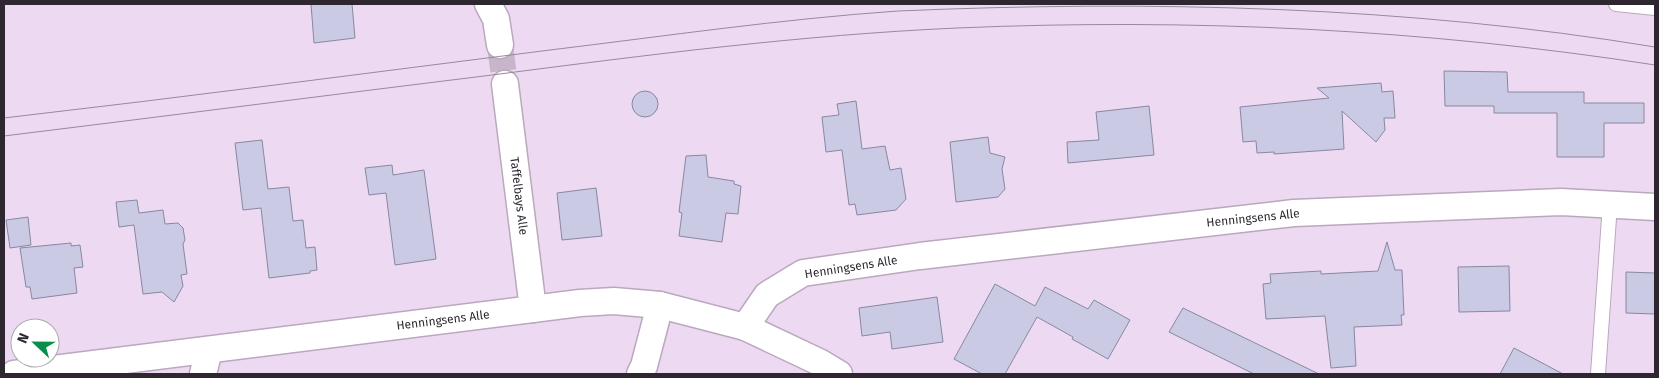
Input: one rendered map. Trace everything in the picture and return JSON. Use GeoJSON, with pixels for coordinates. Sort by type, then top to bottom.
{"type":"FeatureCollection","features":[{"type":"Feature","properties":{"kind":"street"},"geometry":{"type":"LineString","coordinates":[[488,4],[496,19],[500,45]]}},
{"type":"Feature","properties":{"kind":"street","name":"Taffelbays Alle"},"geometry":{"type":"LineString","coordinates":[[504,84],[533,309]]}},
{"type":"Feature","properties":{"kind":"street","name":"Henningsens Alle"},"geometry":{"type":"LineString","coordinates":[[14,374],[206,362],[580,303],[614,301],[660,305],[745,327],[768,296],[804,274],[920,256],[1294,213],[1561,202],[1655,207]]}},
{"type":"Feature","properties":{"kind":"street"},"geometry":{"type":"LineString","coordinates":[[640,374],[644,366],[660,305]]}},
{"type":"Feature","properties":{"kind":"street"},"geometry":{"type":"LineString","coordinates":[[745,327],[840,374]]}},
{"type":"Feature","properties":{"kind":"lane"},"geometry":{"type":"LineString","coordinates":[[1616,4],[1655,8]]}},
{"type":"Feature","properties":{"kind":"lane"},"geometry":{"type":"LineString","coordinates":[[1598,374],[1610,204]]}},
{"type":"Feature","properties":{"kind":"building"},"geometry":{"type":"Polygon","coordinates":[[[311,4],[352,4],[355,38],[314,43],[311,4]]]}},
{"type":"Feature","properties":{"kind":"building"},"geometry":{"type":"Polygon","coordinates":[[[1444,71],[1507,72],[1508,92],[1584,92],[1584,103],[1644,103],[1644,123],[1604,123],[1604,157],[1557,157],[1557,113],[1494,113],[1494,106],[1445,106],[1444,71]]]}},
{"type":"Feature","properties":{"kind":"building"},"geometry":{"type":"Polygon","coordinates":[[[1381,83],[1382,92],[1393,91],[1395,118],[1384,118],[1385,130],[1376,142],[1342,111],[1344,149],[1274,154],[1274,152],[1257,153],[1256,141],[1243,142],[1240,107],[1329,98],[1317,88],[1381,83]]]}},
{"type":"Feature","properties":{"kind":"building"},"geometry":{"type":"Polygon","coordinates":[[[645,91],[654,95],[658,104],[654,113],[645,117],[636,113],[632,104],[636,95],[645,91]]]}},
{"type":"Feature","properties":{"kind":"building"},"geometry":{"type":"Polygon","coordinates":[[[856,101],[862,149],[885,146],[890,170],[901,168],[906,199],[896,210],[857,215],[855,204],[849,205],[842,150],[826,152],[822,117],[839,115],[837,104],[856,101]]]}},
{"type":"Feature","properties":{"kind":"building"},"geometry":{"type":"Polygon","coordinates":[[[1149,106],[1154,155],[1068,163],[1067,142],[1099,140],[1096,112],[1149,106]]]}},
{"type":"Feature","properties":{"kind":"building"},"geometry":{"type":"Polygon","coordinates":[[[988,137],[990,153],[1005,157],[1002,169],[1005,189],[998,197],[956,202],[950,142],[988,137]]]}},
{"type":"Feature","properties":{"kind":"building"},"geometry":{"type":"Polygon","coordinates":[[[262,140],[268,189],[289,187],[293,221],[303,220],[306,248],[315,247],[317,270],[310,271],[310,273],[269,278],[261,208],[243,210],[235,143],[262,140]]]}},
{"type":"Feature","properties":{"kind":"building"},"geometry":{"type":"Polygon","coordinates":[[[706,155],[708,177],[734,181],[734,184],[741,186],[738,214],[726,213],[722,242],[679,236],[682,213],[679,212],[686,156],[706,155]]]}},
{"type":"Feature","properties":{"kind":"building"},"geometry":{"type":"Polygon","coordinates":[[[392,165],[393,175],[424,170],[436,259],[395,265],[386,193],[369,195],[365,168],[392,165]]]}},
{"type":"Feature","properties":{"kind":"building"},"geometry":{"type":"Polygon","coordinates":[[[596,188],[602,236],[562,240],[557,193],[596,188]]]}},
{"type":"Feature","properties":{"kind":"building"},"geometry":{"type":"Polygon","coordinates":[[[137,200],[139,213],[163,210],[165,224],[178,223],[183,228],[187,274],[181,275],[183,286],[174,302],[162,292],[143,294],[134,225],[119,227],[116,202],[137,200]]]}},
{"type":"Feature","properties":{"kind":"building"},"geometry":{"type":"Polygon","coordinates":[[[28,217],[31,245],[10,248],[6,220],[28,217]]]}},
{"type":"Feature","properties":{"kind":"building"},"geometry":{"type":"Polygon","coordinates":[[[1387,242],[1395,270],[1402,270],[1404,315],[1401,315],[1402,325],[1354,327],[1356,366],[1331,368],[1325,316],[1266,319],[1263,284],[1271,283],[1270,274],[1321,271],[1321,274],[1378,271],[1387,242]]]}},
{"type":"Feature","properties":{"kind":"building"},"geometry":{"type":"Polygon","coordinates":[[[71,243],[71,246],[80,245],[83,267],[74,268],[77,293],[32,299],[30,287],[26,287],[20,248],[71,243]]]}},
{"type":"Feature","properties":{"kind":"building"},"geometry":{"type":"Polygon","coordinates":[[[1509,266],[1510,311],[1459,312],[1458,267],[1509,266]]]}},
{"type":"Feature","properties":{"kind":"building"},"geometry":{"type":"Polygon","coordinates":[[[1626,272],[1655,273],[1655,314],[1626,313],[1626,272]]]}},
{"type":"Feature","properties":{"kind":"building"},"geometry":{"type":"Polygon","coordinates":[[[995,284],[1035,306],[1045,287],[1088,309],[1094,300],[1130,320],[1108,359],[1037,317],[1005,374],[982,374],[954,359],[995,284]]]}},
{"type":"Feature","properties":{"kind":"building"},"geometry":{"type":"Polygon","coordinates":[[[937,297],[943,342],[892,349],[890,332],[862,336],[859,308],[937,297]]]}},
{"type":"Feature","properties":{"kind":"building"},"geometry":{"type":"Polygon","coordinates":[[[1183,308],[1319,374],[1254,374],[1169,332],[1183,308]]]}},
{"type":"Feature","properties":{"kind":"building"},"geometry":{"type":"Polygon","coordinates":[[[1514,348],[1563,374],[1500,374],[1514,348]]]}},
{"type":"Feature","properties":{"kind":"tunnel"},"geometry":{"type":"LineString","coordinates":[[500,45],[505,84]]}},
{"type":"Feature","properties":{"kind":"tram line"},"geometry":{"type":"LineString","coordinates":[[4,118],[724,28],[898,11],[1088,6],[1278,10],[1373,15],[1467,23],[1561,33],[1655,47]]}},
{"type":"Feature","properties":{"kind":"tram line"},"geometry":{"type":"LineString","coordinates":[[4,136],[666,53],[840,35],[957,28],[1132,24],[1307,29],[1481,43],[1655,65]]}}]}
